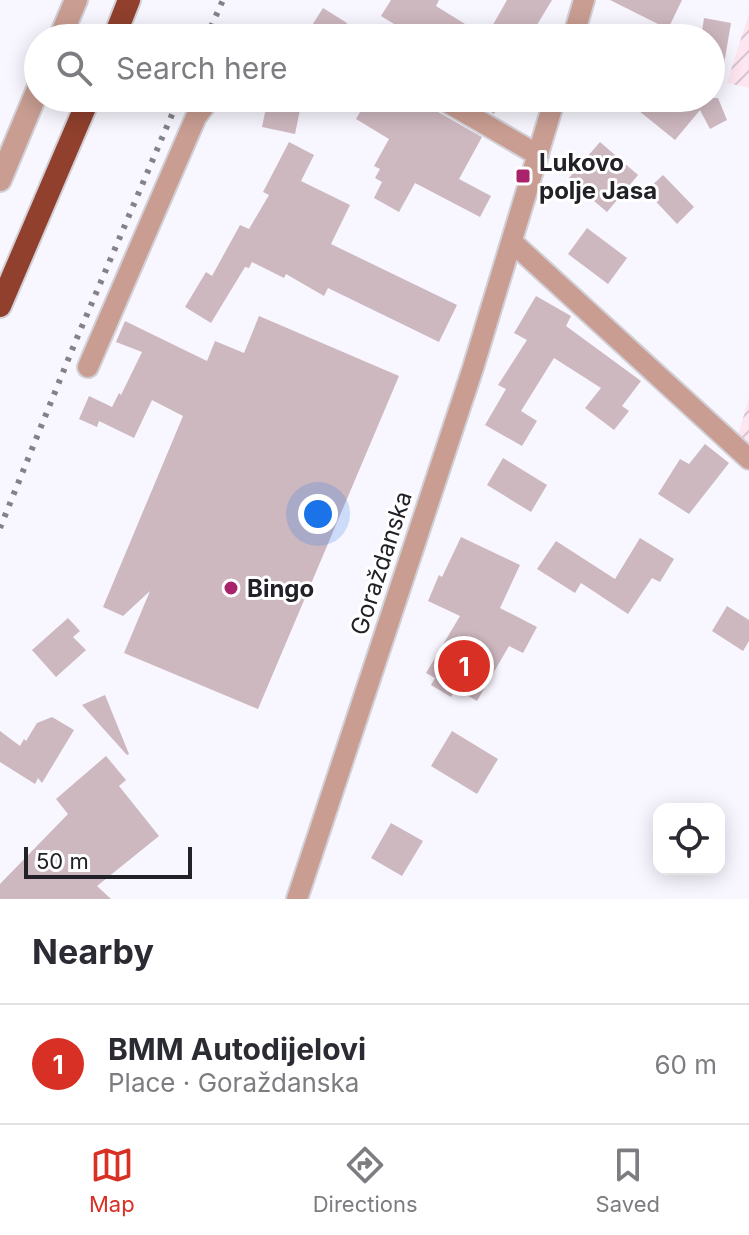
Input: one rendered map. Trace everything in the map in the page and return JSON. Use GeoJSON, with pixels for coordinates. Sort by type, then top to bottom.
{"type":"FeatureCollection","features":[{"type":"Feature","properties":{"kind":"highway"},"geometry":{"type":"LineString","coordinates":[[120,24],[129,0]]}},
{"type":"Feature","properties":{"kind":"highway"},"geometry":{"type":"LineString","coordinates":[[0,306],[83,112]]}},
{"type":"Feature","properties":{"kind":"street"},"geometry":{"type":"LineString","coordinates":[[577,24],[584,0]]}},
{"type":"Feature","properties":{"kind":"street"},"geometry":{"type":"LineString","coordinates":[[64,24],[70,2]]}},
{"type":"Feature","properties":{"kind":"street"},"geometry":{"type":"LineString","coordinates":[[0,180],[28,112]]}},
{"type":"Feature","properties":{"kind":"street"},"geometry":{"type":"LineString","coordinates":[[88,367],[200,112]]}},
{"type":"Feature","properties":{"kind":"street"},"geometry":{"type":"LineString","coordinates":[[464,112],[538,155]]}},
{"type":"Feature","properties":{"kind":"street","name":"Goraždanska"},"geometry":{"type":"LineString","coordinates":[[297,899],[473,368],[551,112]]}},
{"type":"Feature","properties":{"kind":"street"},"geometry":{"type":"LineString","coordinates":[[512,242],[749,459]]}},
{"type":"Feature","properties":{"kind":"shaded area"},"geometry":{"type":"Polygon","coordinates":[[[749,13],[749,88],[727,83],[749,13]]]}},
{"type":"Feature","properties":{"kind":"shaded area"},"geometry":{"type":"Polygon","coordinates":[[[749,398],[749,449],[737,438],[749,398]]]}},
{"type":"Feature","properties":{"kind":"building"},"geometry":{"type":"Polygon","coordinates":[[[391,0],[439,0],[436,6],[465,24],[394,24],[381,16],[391,0]]]}},
{"type":"Feature","properties":{"kind":"building"},"geometry":{"type":"Polygon","coordinates":[[[507,0],[552,0],[537,24],[493,24],[507,0]]]}},
{"type":"Feature","properties":{"kind":"building"},"geometry":{"type":"Polygon","coordinates":[[[610,0],[682,0],[670,24],[658,24],[610,0]]]}},
{"type":"Feature","properties":{"kind":"building"},"geometry":{"type":"Polygon","coordinates":[[[323,8],[347,23],[346,24],[313,24],[323,8]]]}},
{"type":"Feature","properties":{"kind":"building"},"geometry":{"type":"Polygon","coordinates":[[[704,18],[731,23],[725,58],[725,24],[703,24],[704,18]]]}},
{"type":"Feature","properties":{"kind":"building"},"geometry":{"type":"Polygon","coordinates":[[[265,112],[300,112],[295,134],[262,127],[265,112]]]}},
{"type":"Feature","properties":{"kind":"building"},"geometry":{"type":"Polygon","coordinates":[[[360,112],[438,112],[482,137],[459,179],[491,196],[480,217],[415,183],[399,212],[374,198],[382,182],[375,178],[380,169],[374,166],[389,139],[356,119],[360,112]]]}},
{"type":"Feature","properties":{"kind":"building"},"geometry":{"type":"Polygon","coordinates":[[[640,112],[698,112],[675,140],[640,112]]]}},
{"type":"Feature","properties":{"kind":"building"},"geometry":{"type":"Polygon","coordinates":[[[701,112],[724,112],[727,120],[710,129],[701,112]]]}},
{"type":"Feature","properties":{"kind":"building"},"geometry":{"type":"Polygon","coordinates":[[[289,142],[314,155],[301,181],[350,205],[331,244],[457,305],[439,342],[328,288],[324,296],[286,274],[284,278],[252,262],[249,268],[245,267],[211,323],[185,307],[206,272],[212,276],[240,225],[249,229],[269,195],[263,192],[289,142]]]}},
{"type":"Feature","properties":{"kind":"building"},"geometry":{"type":"Polygon","coordinates":[[[600,142],[638,175],[607,212],[568,179],[600,142]]]}},
{"type":"Feature","properties":{"kind":"building"},"geometry":{"type":"Polygon","coordinates":[[[663,175],[694,207],[677,224],[646,191],[663,175]]]}},
{"type":"Feature","properties":{"kind":"building"},"geometry":{"type":"Polygon","coordinates":[[[587,228],[627,258],[608,284],[568,254],[587,228]]]}},
{"type":"Feature","properties":{"kind":"building"},"geometry":{"type":"Polygon","coordinates":[[[536,296],[571,316],[566,326],[641,381],[622,406],[629,411],[614,430],[585,408],[601,388],[554,358],[521,411],[537,421],[522,446],[485,425],[506,389],[498,385],[527,340],[514,333],[536,296]]]}},
{"type":"Feature","properties":{"kind":"building"},"geometry":{"type":"Polygon","coordinates":[[[259,316],[399,376],[258,709],[124,653],[150,591],[123,616],[103,607],[183,416],[152,400],[134,438],[99,421],[97,427],[79,419],[89,396],[112,407],[142,352],[116,342],[125,321],[207,361],[215,341],[244,353],[259,316]]]}},
{"type":"Feature","properties":{"kind":"building"},"geometry":{"type":"Polygon","coordinates":[[[705,444],[729,463],[689,514],[658,494],[680,459],[689,464],[705,444]]]}},
{"type":"Feature","properties":{"kind":"building"},"geometry":{"type":"Polygon","coordinates":[[[503,458],[547,485],[531,512],[487,485],[503,458]]]}},
{"type":"Feature","properties":{"kind":"building"},"geometry":{"type":"Polygon","coordinates":[[[461,537],[520,565],[500,608],[537,627],[523,653],[509,646],[477,701],[456,689],[451,697],[431,685],[435,678],[426,673],[460,616],[428,601],[461,537]]]}},
{"type":"Feature","properties":{"kind":"building"},"geometry":{"type":"Polygon","coordinates":[[[640,538],[674,559],[660,582],[652,578],[628,614],[581,583],[575,593],[537,569],[556,541],[615,579],[640,538]]]}},
{"type":"Feature","properties":{"kind":"building"},"geometry":{"type":"Polygon","coordinates":[[[727,606],[749,620],[749,641],[743,651],[712,631],[727,606]]]}},
{"type":"Feature","properties":{"kind":"building"},"geometry":{"type":"Polygon","coordinates":[[[68,618],[80,631],[73,637],[86,650],[56,677],[32,650],[68,618]]]}},
{"type":"Feature","properties":{"kind":"building"},"geometry":{"type":"Polygon","coordinates":[[[105,695],[129,754],[127,755],[82,705],[105,695]]]}},
{"type":"Feature","properties":{"kind":"building"},"geometry":{"type":"Polygon","coordinates":[[[52,717],[74,730],[42,783],[38,778],[35,784],[0,762],[0,731],[20,746],[37,723],[52,717]]]}},
{"type":"Feature","properties":{"kind":"building"},"geometry":{"type":"Polygon","coordinates":[[[452,731],[498,759],[477,794],[431,766],[452,731]]]}},
{"type":"Feature","properties":{"kind":"building"},"geometry":{"type":"Polygon","coordinates":[[[106,756],[126,780],[119,786],[159,836],[97,886],[111,899],[0,899],[0,884],[68,814],[56,799],[106,756]]]}},
{"type":"Feature","properties":{"kind":"building"},"geometry":{"type":"Polygon","coordinates":[[[391,823],[423,841],[402,876],[371,858],[391,823]]]}},
{"type":"Feature","properties":{"kind":"railway"},"geometry":{"type":"LineString","coordinates":[[212,24],[223,0]]}},
{"type":"Feature","properties":{"kind":"railway"},"geometry":{"type":"LineString","coordinates":[[0,528],[173,112]]}},
{"type":"Feature","properties":{"kind":"place","name":"Lukovo polje Jasa"},"geometry":{"type":"Point","coordinates":[523,176]}},
{"type":"Feature","properties":{"kind":"place","name":"Bingo"},"geometry":{"type":"Point","coordinates":[231,588]}},
{"type":"Feature","properties":{"kind":"place","name":"BMM Autodijelovi"},"geometry":{"type":"Point","coordinates":[464,666]}}]}
